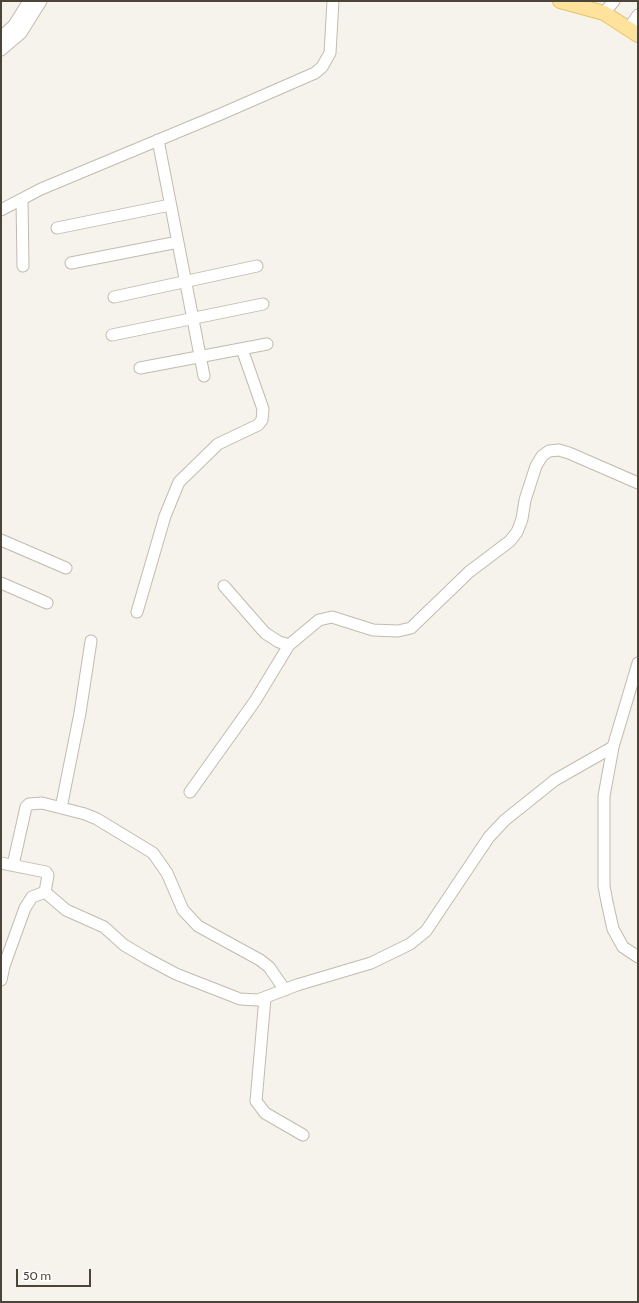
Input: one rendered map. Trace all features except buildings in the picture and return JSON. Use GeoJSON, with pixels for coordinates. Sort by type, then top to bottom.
{"type":"FeatureCollection","features":[{"type":"Feature","properties":{"kind":"main road"},"geometry":{"type":"LineString","coordinates":[[560,1],[604,13],[633,32]]}},
{"type":"Feature","properties":{"kind":"street"},"geometry":{"type":"LineString","coordinates":[[1,37],[14,25],[29,1]]}},
{"type":"Feature","properties":{"kind":"street"},"geometry":{"type":"LineString","coordinates":[[1,50],[21,33],[41,1]]}},
{"type":"Feature","properties":{"kind":"street"},"geometry":{"type":"LineString","coordinates":[[1,210],[22,199],[315,73],[322,67],[330,53],[332,1]]}},
{"type":"Feature","properties":{"kind":"street"},"geometry":{"type":"LineString","coordinates":[[604,13],[614,1]]}},
{"type":"Feature","properties":{"kind":"street"},"geometry":{"type":"LineString","coordinates":[[633,32],[638,15]]}},
{"type":"Feature","properties":{"kind":"street"},"geometry":{"type":"LineString","coordinates":[[158,140],[204,376]]}},
{"type":"Feature","properties":{"kind":"street"},"geometry":{"type":"LineString","coordinates":[[22,199],[23,266]]}},
{"type":"Feature","properties":{"kind":"street"},"geometry":{"type":"LineString","coordinates":[[57,228],[170,205]]}},
{"type":"Feature","properties":{"kind":"street"},"geometry":{"type":"LineString","coordinates":[[71,263],[178,242]]}},
{"type":"Feature","properties":{"kind":"street"},"geometry":{"type":"LineString","coordinates":[[114,297],[257,266]]}},
{"type":"Feature","properties":{"kind":"street"},"geometry":{"type":"LineString","coordinates":[[112,335],[263,304]]}},
{"type":"Feature","properties":{"kind":"street"},"geometry":{"type":"LineString","coordinates":[[140,368],[267,344]]}},
{"type":"Feature","properties":{"kind":"street"},"geometry":{"type":"LineString","coordinates":[[137,612],[165,516],[179,482],[218,444],[258,425],[262,420],[263,409],[242,349]]}},
{"type":"Feature","properties":{"kind":"street"},"geometry":{"type":"LineString","coordinates":[[190,792],[255,702],[289,644],[318,620],[332,617],[373,630],[398,631],[411,628],[468,572],[510,541],[517,532],[522,519],[525,500],[536,466],[542,456],[549,451],[559,450],[569,453],[638,483]]}},
{"type":"Feature","properties":{"kind":"street"},"geometry":{"type":"LineString","coordinates":[[1,540],[66,568]]}},
{"type":"Feature","properties":{"kind":"street"},"geometry":{"type":"LineString","coordinates":[[1,583],[46,603]]}},
{"type":"Feature","properties":{"kind":"street"},"geometry":{"type":"LineString","coordinates":[[224,586],[265,633],[272,639],[289,644]]}},
{"type":"Feature","properties":{"kind":"street"},"geometry":{"type":"LineString","coordinates":[[61,808],[80,714],[91,641]]}},
{"type":"Feature","properties":{"kind":"street"},"geometry":{"type":"LineString","coordinates":[[638,663],[613,747],[604,796],[604,886],[613,929],[623,947],[638,957]]}},
{"type":"Feature","properties":{"kind":"street"},"geometry":{"type":"LineString","coordinates":[[45,892],[66,910],[104,927],[124,945],[176,974],[240,998],[258,1000],[371,963],[410,944],[426,931],[489,837],[505,820],[555,780],[613,747]]}},
{"type":"Feature","properties":{"kind":"street"},"geometry":{"type":"LineString","coordinates":[[13,865],[26,807],[29,804],[37,802],[97,819],[153,853],[167,873],[183,910],[198,926],[260,960],[269,967],[285,990]]}},
{"type":"Feature","properties":{"kind":"street"},"geometry":{"type":"LineString","coordinates":[[1,863],[46,872],[48,880],[45,892]]}},
{"type":"Feature","properties":{"kind":"street"},"geometry":{"type":"LineString","coordinates":[[1,980],[3,967],[25,908],[32,897],[45,892]]}},
{"type":"Feature","properties":{"kind":"street"},"geometry":{"type":"LineString","coordinates":[[265,998],[256,1101],[265,1113],[303,1135]]}}]}
